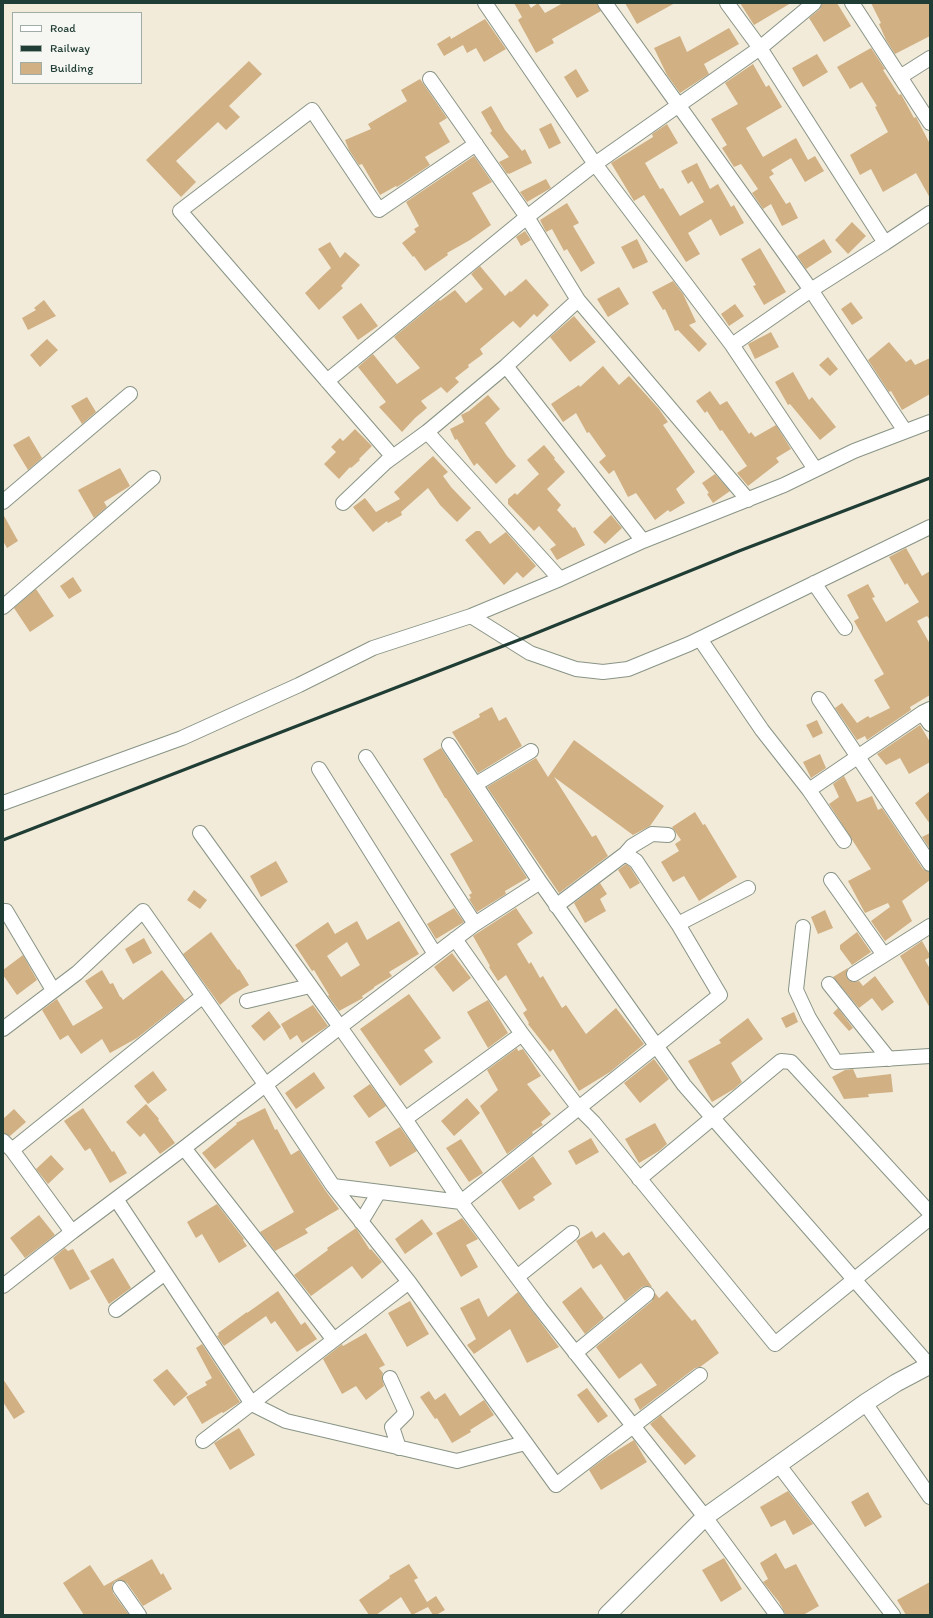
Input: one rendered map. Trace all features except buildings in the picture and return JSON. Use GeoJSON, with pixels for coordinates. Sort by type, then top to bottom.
{"type":"FeatureCollection","features":[{"type":"Feature","properties":{"kind":"street"},"geometry":{"type":"LineString","coordinates":[[485,3],[595,164],[732,345],[815,469]]}},
{"type":"Feature","properties":{"kind":"street"},"geometry":{"type":"LineString","coordinates":[[605,3],[678,107],[811,290],[905,431]]}},
{"type":"Feature","properties":{"kind":"street"},"geometry":{"type":"LineString","coordinates":[[727,3],[760,48],[885,243]]}},
{"type":"Feature","properties":{"kind":"street"},"geometry":{"type":"LineString","coordinates":[[327,381],[527,217],[595,164],[760,48],[814,3]]}},
{"type":"Feature","properties":{"kind":"street"},"geometry":{"type":"LineString","coordinates":[[852,3],[930,123]]}},
{"type":"Feature","properties":{"kind":"street"},"geometry":{"type":"LineString","coordinates":[[900,76],[930,58]]}},
{"type":"Feature","properties":{"kind":"street"},"geometry":{"type":"LineString","coordinates":[[430,79],[527,217],[578,300],[748,500]]}},
{"type":"Feature","properties":{"kind":"street"},"geometry":{"type":"LineString","coordinates":[[393,457],[180,211],[312,110],[378,210],[476,144]]}},
{"type":"Feature","properties":{"kind":"street"},"geometry":{"type":"LineString","coordinates":[[732,345],[811,290],[930,213]]}},
{"type":"Feature","properties":{"kind":"street"},"geometry":{"type":"LineString","coordinates":[[343,503],[393,457],[427,432],[506,366],[578,300]]}},
{"type":"Feature","properties":{"kind":"street"},"geometry":{"type":"LineString","coordinates":[[506,366],[643,541]]}},
{"type":"Feature","properties":{"kind":"street"},"geometry":{"type":"LineString","coordinates":[[3,502],[130,394]]}},
{"type":"Feature","properties":{"kind":"street"},"geometry":{"type":"LineString","coordinates":[[3,803],[182,738],[299,685],[373,648],[472,616],[560,579],[643,541],[784,485],[854,451],[930,422]]}},
{"type":"Feature","properties":{"kind":"street"},"geometry":{"type":"LineString","coordinates":[[427,432],[560,579]]}},
{"type":"Feature","properties":{"kind":"street"},"geometry":{"type":"LineString","coordinates":[[3,607],[153,478]]}},
{"type":"Feature","properties":{"kind":"street"},"geometry":{"type":"LineString","coordinates":[[472,616],[530,654],[576,669],[603,672],[628,669],[700,639],[930,527]]}},
{"type":"Feature","properties":{"kind":"street"},"geometry":{"type":"LineString","coordinates":[[814,583],[845,628]]}},
{"type":"Feature","properties":{"kind":"street"},"geometry":{"type":"LineString","coordinates":[[700,639],[762,730],[809,790],[844,841]]}},
{"type":"Feature","properties":{"kind":"street"},"geometry":{"type":"LineString","coordinates":[[819,699],[930,864]]}},
{"type":"Feature","properties":{"kind":"street"},"geometry":{"type":"LineString","coordinates":[[809,790],[858,756],[927,715]]}},
{"type":"Feature","properties":{"kind":"street"},"geometry":{"type":"LineString","coordinates":[[449,745],[556,906],[684,1085],[930,1365],[896,1383],[865,1403],[705,1517],[607,1615]]}},
{"type":"Feature","properties":{"kind":"street"},"geometry":{"type":"LineString","coordinates":[[476,784],[531,751]]}},
{"type":"Feature","properties":{"kind":"street"},"geometry":{"type":"LineString","coordinates":[[366,757],[475,924]]}},
{"type":"Feature","properties":{"kind":"street"},"geometry":{"type":"LineString","coordinates":[[320,769],[435,954]]}},
{"type":"Feature","properties":{"kind":"street"},"geometry":{"type":"LineString","coordinates":[[200,833],[405,1119],[460,1202],[575,1353],[705,1517],[776,1615]]}},
{"type":"Feature","properties":{"kind":"street"},"geometry":{"type":"LineString","coordinates":[[556,906],[625,854],[632,846],[652,834],[668,835]]}},
{"type":"Feature","properties":{"kind":"street"},"geometry":{"type":"LineString","coordinates":[[333,1186],[460,1202],[720,995],[678,924],[636,861],[625,854]]}},
{"type":"Feature","properties":{"kind":"street"},"geometry":{"type":"LineString","coordinates":[[831,880],[884,955]]}},
{"type":"Feature","properties":{"kind":"street"},"geometry":{"type":"LineString","coordinates":[[3,1286],[435,954],[475,924],[540,882]]}},
{"type":"Feature","properties":{"kind":"street"},"geometry":{"type":"LineString","coordinates":[[678,924],[748,888]]}},
{"type":"Feature","properties":{"kind":"street"},"geometry":{"type":"LineString","coordinates":[[3,911],[6,911],[54,990]]}},
{"type":"Feature","properties":{"kind":"street"},"geometry":{"type":"LineString","coordinates":[[3,1029],[77,973],[143,911],[265,1084],[333,1186],[409,1282],[556,1485],[700,1376]]}},
{"type":"Feature","properties":{"kind":"street"},"geometry":{"type":"LineString","coordinates":[[803,928],[796,990],[808,1018],[836,1062],[930,1056]]}},
{"type":"Feature","properties":{"kind":"street"},"geometry":{"type":"LineString","coordinates":[[854,974],[929,929]]}},
{"type":"Feature","properties":{"kind":"street"},"geometry":{"type":"LineString","coordinates":[[455,939],[522,1034],[578,1107],[594,1123],[775,1344],[930,1218]]}},
{"type":"Feature","properties":{"kind":"street"},"geometry":{"type":"LineString","coordinates":[[829,984],[889,1059]]}},
{"type":"Feature","properties":{"kind":"street"},"geometry":{"type":"LineString","coordinates":[[247,1001],[310,986]]}},
{"type":"Feature","properties":{"kind":"street"},"geometry":{"type":"LineString","coordinates":[[72,1232],[8,1145],[203,996]]}},
{"type":"Feature","properties":{"kind":"street"},"geometry":{"type":"LineString","coordinates":[[405,1119],[522,1034]]}},
{"type":"Feature","properties":{"kind":"street"},"geometry":{"type":"LineString","coordinates":[[639,1179],[781,1061],[791,1062],[930,1213]]}},
{"type":"Feature","properties":{"kind":"street"},"geometry":{"type":"LineString","coordinates":[[184,1148],[334,1340]]}},
{"type":"Feature","properties":{"kind":"street"},"geometry":{"type":"LineString","coordinates":[[361,1222],[379,1192]]}},
{"type":"Feature","properties":{"kind":"street"},"geometry":{"type":"LineString","coordinates":[[116,1199],[252,1404],[286,1421],[457,1461],[525,1443]]}},
{"type":"Feature","properties":{"kind":"street"},"geometry":{"type":"LineString","coordinates":[[517,1277],[572,1233]]}},
{"type":"Feature","properties":{"kind":"street"},"geometry":{"type":"LineString","coordinates":[[116,1310],[165,1273]]}},
{"type":"Feature","properties":{"kind":"street"},"geometry":{"type":"LineString","coordinates":[[203,1441],[409,1282]]}},
{"type":"Feature","properties":{"kind":"street"},"geometry":{"type":"LineString","coordinates":[[575,1353],[647,1294]]}},
{"type":"Feature","properties":{"kind":"street"},"geometry":{"type":"LineString","coordinates":[[390,1378],[406,1413],[392,1427],[399,1448]]}},
{"type":"Feature","properties":{"kind":"street"},"geometry":{"type":"LineString","coordinates":[[865,1403],[930,1497]]}},
{"type":"Feature","properties":{"kind":"street"},"geometry":{"type":"LineString","coordinates":[[778,1464],[893,1615]]}},
{"type":"Feature","properties":{"kind":"street"},"geometry":{"type":"LineString","coordinates":[[120,1588],[139,1615]]}},
{"type":"Feature","properties":{"kind":"railway"},"geometry":{"type":"LineString","coordinates":[[3,840],[529,636],[739,551],[930,478]]}}]}
